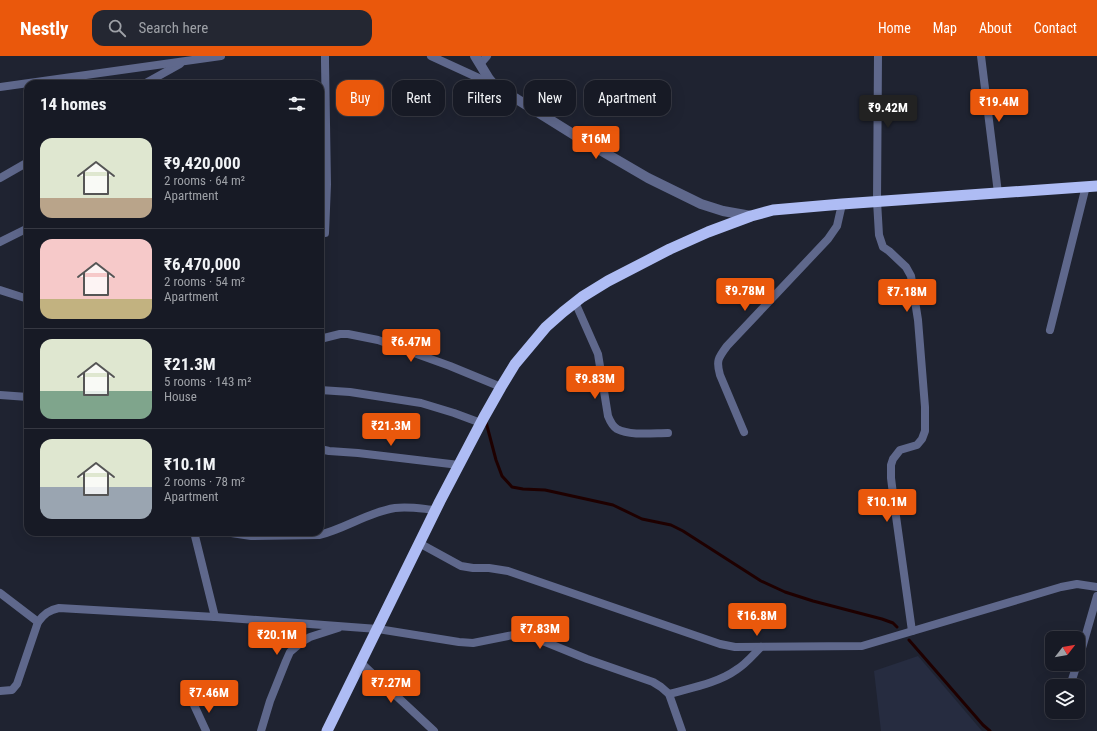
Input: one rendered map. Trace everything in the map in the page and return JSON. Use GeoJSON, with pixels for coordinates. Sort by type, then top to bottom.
{"type":"FeatureCollection","features":[{"type":"Feature","properties":{"kind":"highway"},"geometry":{"type":"LineString","coordinates":[[327,731],[419,543],[500,388],[515,364],[546,327],[582,297],[608,281],[670,249],[708,232],[751,216],[773,210],[877,201],[1097,186]]}},
{"type":"Feature","properties":{"kind":"street"},"geometry":{"type":"LineString","coordinates":[[50,80],[221,56]]}},
{"type":"Feature","properties":{"kind":"street"},"geometry":{"type":"LineString","coordinates":[[325,56],[327,184],[325,233]]}},
{"type":"Feature","properties":{"kind":"street"},"geometry":{"type":"LineString","coordinates":[[431,56],[483,80]]}},
{"type":"Feature","properties":{"kind":"street"},"geometry":{"type":"LineString","coordinates":[[487,56],[478,60],[490,80]]}},
{"type":"Feature","properties":{"kind":"street"},"geometry":{"type":"LineString","coordinates":[[878,56],[877,201],[879,235],[883,247],[906,267],[911,276],[918,320],[925,407],[925,431],[922,440],[917,445],[900,450],[893,459],[891,465],[894,502],[912,631]]}},
{"type":"Feature","properties":{"kind":"street"},"geometry":{"type":"LineString","coordinates":[[981,56],[998,193]]}},
{"type":"Feature","properties":{"kind":"street"},"geometry":{"type":"LineString","coordinates":[[151,80],[184,61]]}},
{"type":"Feature","properties":{"kind":"street"},"geometry":{"type":"LineString","coordinates":[[0,87],[24,84]]}},
{"type":"Feature","properties":{"kind":"street"},"geometry":{"type":"LineString","coordinates":[[516,99],[648,178],[701,204],[723,211],[751,216]]}},
{"type":"Feature","properties":{"kind":"street"},"geometry":{"type":"LineString","coordinates":[[0,178],[24,164]]}},
{"type":"Feature","properties":{"kind":"street"},"geometry":{"type":"LineString","coordinates":[[1050,330],[1086,186]]}},
{"type":"Feature","properties":{"kind":"street"},"geometry":{"type":"LineString","coordinates":[[744,432],[720,375],[718,365],[720,356],[726,346],[828,239],[837,226],[842,204]]}},
{"type":"Feature","properties":{"kind":"street"},"geometry":{"type":"LineString","coordinates":[[0,242],[24,230]]}},
{"type":"Feature","properties":{"kind":"street"},"geometry":{"type":"LineString","coordinates":[[0,290],[24,297]]}},
{"type":"Feature","properties":{"kind":"street"},"geometry":{"type":"LineString","coordinates":[[575,302],[598,354],[608,416],[611,423],[616,428],[625,432],[668,433]]}},
{"type":"Feature","properties":{"kind":"street"},"geometry":{"type":"LineString","coordinates":[[324,338],[340,334],[348,334],[378,340],[450,366],[500,388]]}},
{"type":"Feature","properties":{"kind":"street"},"geometry":{"type":"LineString","coordinates":[[324,390],[350,392],[421,403],[481,423]]}},
{"type":"Feature","properties":{"kind":"street"},"geometry":{"type":"LineString","coordinates":[[0,395],[24,397]]}},
{"type":"Feature","properties":{"kind":"street"},"geometry":{"type":"LineString","coordinates":[[324,450],[459,465]]}},
{"type":"Feature","properties":{"kind":"street"},"geometry":{"type":"LineString","coordinates":[[324,534],[377,513],[396,508],[405,507],[436,510]]}},
{"type":"Feature","properties":{"kind":"street"},"geometry":{"type":"LineString","coordinates":[[195,536],[215,617]]}},
{"type":"Feature","properties":{"kind":"street"},"geometry":{"type":"LineString","coordinates":[[419,543],[461,566],[508,571],[720,644],[735,647],[862,646],[1061,587],[1077,584],[1097,587]]}},
{"type":"Feature","properties":{"kind":"street"},"geometry":{"type":"LineString","coordinates":[[0,593],[38,622]]}},
{"type":"Feature","properties":{"kind":"street"},"geometry":{"type":"LineString","coordinates":[[1085,638],[1097,596]]}},
{"type":"Feature","properties":{"kind":"street"},"geometry":{"type":"LineString","coordinates":[[0,691],[12,690],[17,684],[38,622],[42,616],[50,610],[59,608],[215,617],[378,629],[473,643],[518,634],[528,635],[587,659],[653,682],[669,694],[682,731]]}},
{"type":"Feature","properties":{"kind":"street"},"geometry":{"type":"LineString","coordinates":[[261,731],[270,701],[290,652],[310,637],[342,626]]}},
{"type":"Feature","properties":{"kind":"street"},"geometry":{"type":"LineString","coordinates":[[669,694],[711,681],[735,671],[761,647]]}},
{"type":"Feature","properties":{"kind":"street"},"geometry":{"type":"LineString","coordinates":[[361,663],[434,731]]}},
{"type":"Feature","properties":{"kind":"street"},"geometry":{"type":"LineString","coordinates":[[194,705],[206,731]]}},
{"type":"Feature","properties":{"kind":"shaded area"},"geometry":{"type":"Polygon","coordinates":[[[918,656],[982,731],[881,731],[874,671],[918,656]]]}},
{"type":"Feature","properties":{"kind":"waterway"},"geometry":{"type":"LineString","coordinates":[[486,422],[496,460],[502,476],[512,487],[545,490],[613,505],[642,519],[671,525],[683,531],[761,581],[785,592],[882,619],[893,623],[897,627]]}},
{"type":"Feature","properties":{"kind":"waterway"},"geometry":{"type":"LineString","coordinates":[[909,640],[983,725],[990,731]]}}]}
